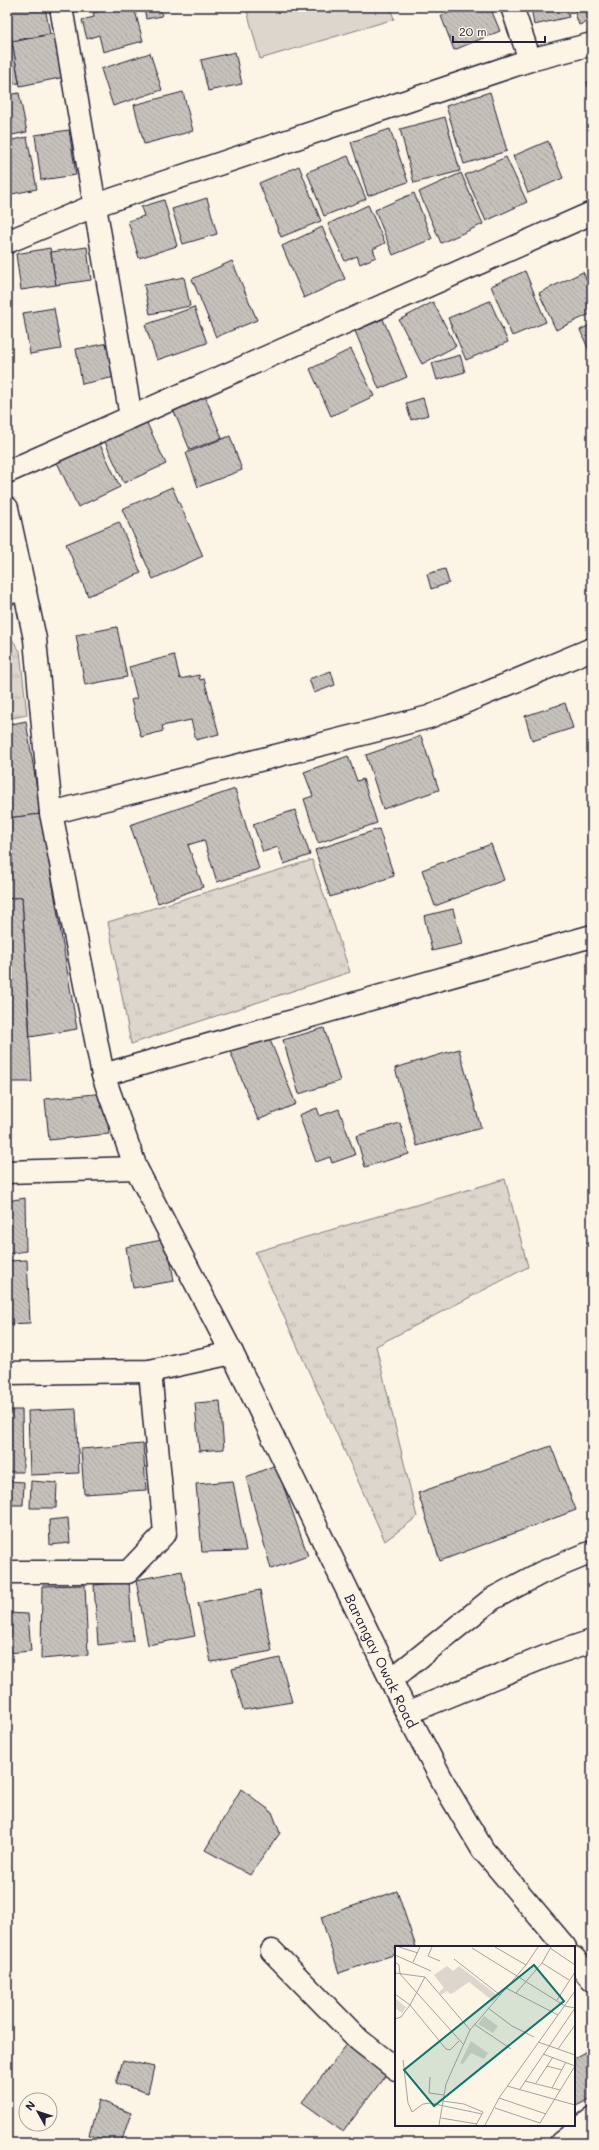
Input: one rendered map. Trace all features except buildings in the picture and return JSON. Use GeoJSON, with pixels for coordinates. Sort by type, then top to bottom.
{"type":"FeatureCollection","features":[{"type":"Feature","properties":{"kind":"street"},"geometry":{"type":"LineString","coordinates":[[61,7],[131,417]]}},
{"type":"Feature","properties":{"kind":"street"},"geometry":{"type":"LineString","coordinates":[[512,7],[530,60]]}},
{"type":"Feature","properties":{"kind":"street"},"geometry":{"type":"LineString","coordinates":[[7,242],[96,205],[530,60],[592,44]]}},
{"type":"Feature","properties":{"kind":"street"},"geometry":{"type":"LineString","coordinates":[[7,472],[592,213]]}},
{"type":"Feature","properties":{"kind":"street","name":"Barangay Owak Road"},"geometry":{"type":"LineString","coordinates":[[7,508],[16,591],[35,639],[51,812],[103,1075],[136,1168],[232,1353],[407,1713],[448,1793],[483,1850],[563,1946]]}},
{"type":"Feature","properties":{"kind":"street"},"geometry":{"type":"LineString","coordinates":[[51,812],[429,717],[592,649]]}},
{"type":"Feature","properties":{"kind":"street"},"geometry":{"type":"LineString","coordinates":[[103,1075],[592,936]]}},
{"type":"Feature","properties":{"kind":"street"},"geometry":{"type":"LineString","coordinates":[[7,1172],[136,1168]]}},
{"type":"Feature","properties":{"kind":"street"},"geometry":{"type":"LineString","coordinates":[[7,1373],[150,1371],[232,1353]]}},
{"type":"Feature","properties":{"kind":"street"},"geometry":{"type":"LineString","coordinates":[[7,1572],[128,1572],[165,1533],[150,1371]]}},
{"type":"Feature","properties":{"kind":"street"},"geometry":{"type":"LineString","coordinates":[[391,1680],[492,1599],[541,1573],[592,1552]]}},
{"type":"Feature","properties":{"kind":"street"},"geometry":{"type":"LineString","coordinates":[[407,1713],[547,1656],[592,1641]]}},
{"type":"Feature","properties":{"kind":"street"},"geometry":{"type":"LineString","coordinates":[[272,1951],[359,2040],[395,2068]]}},
{"type":"Feature","properties":{"kind":"street"},"geometry":{"type":"LineString","coordinates":[[575,1959],[592,1980]]}},
{"type":"Feature","properties":{"kind":"street"},"geometry":{"type":"LineString","coordinates":[[561,2143],[592,2119]]}},
{"type":"Feature","properties":{"kind":"green space"},"geometry":{"type":"Polygon","coordinates":[[[246,7],[390,7],[394,19],[260,59],[246,7]]]}},
{"type":"Feature","properties":{"kind":"green space"},"geometry":{"type":"Polygon","coordinates":[[[7,632],[20,651],[27,715],[7,719],[7,632]]]}},
{"type":"Feature","properties":{"kind":"green space"},"geometry":{"type":"Polygon","coordinates":[[[312,860],[350,972],[131,1044],[108,922],[312,860]]]}},
{"type":"Feature","properties":{"kind":"green space"},"geometry":{"type":"Polygon","coordinates":[[[505,1179],[528,1267],[376,1346],[417,1517],[385,1541],[255,1252],[505,1179]]]}}]}
